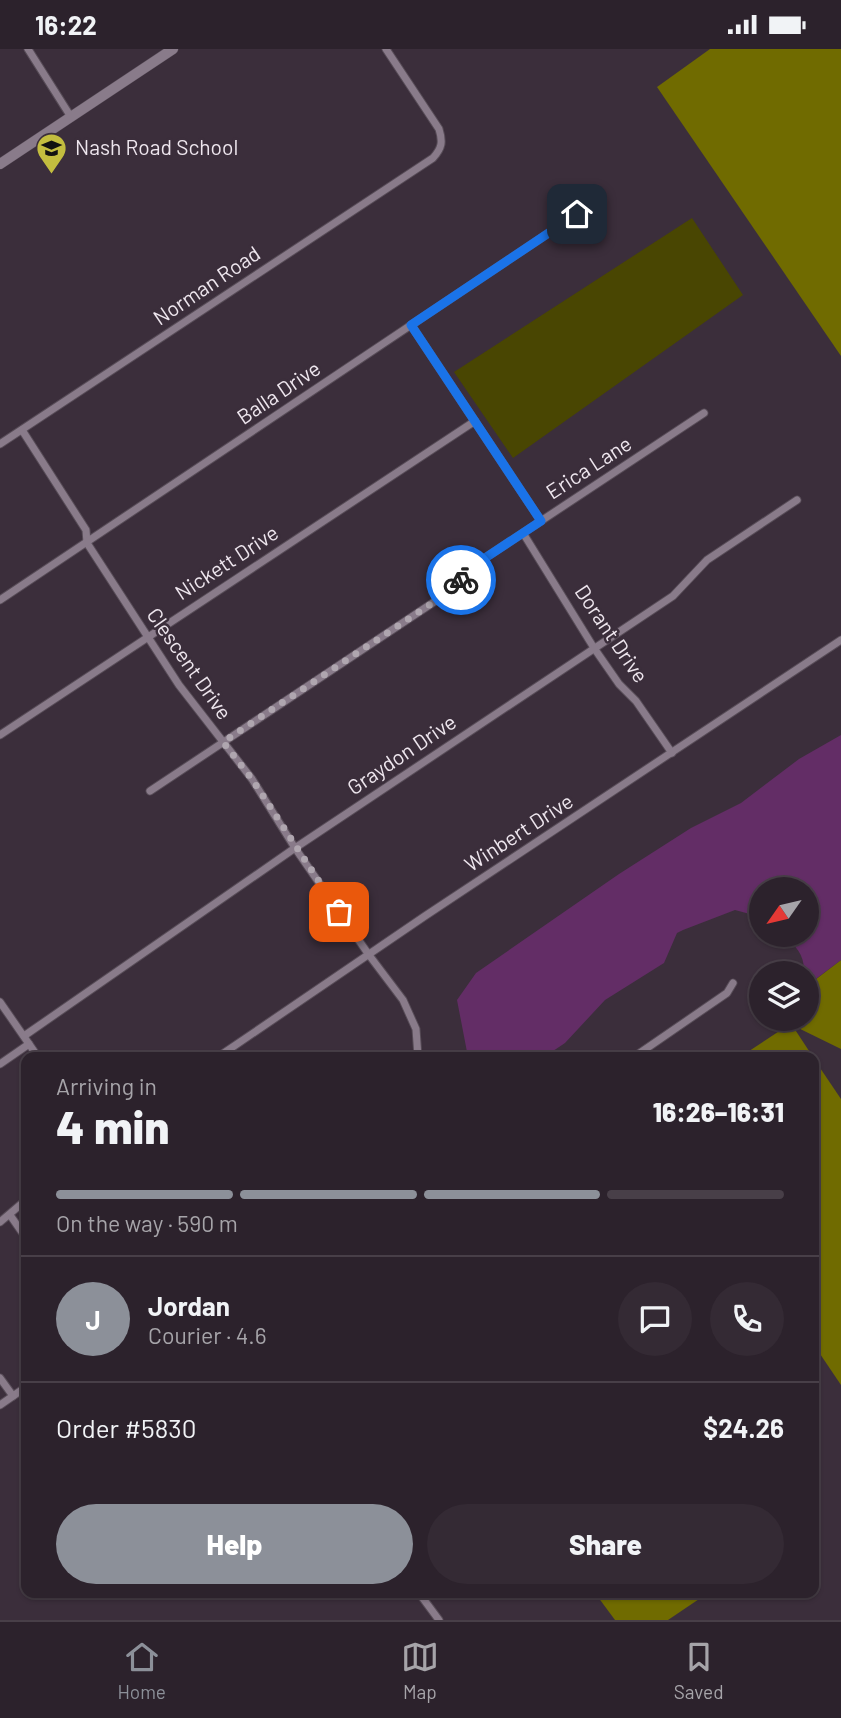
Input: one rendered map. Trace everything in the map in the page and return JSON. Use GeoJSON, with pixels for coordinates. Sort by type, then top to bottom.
{"type":"FeatureCollection","features":[{"type":"Feature","properties":{"kind":"main road"},"geometry":{"type":"LineString","coordinates":[[0,164],[173,49]]}},
{"type":"Feature","properties":{"kind":"street"},"geometry":{"type":"LineString","coordinates":[[28,49],[71,117]]}},
{"type":"Feature","properties":{"kind":"street","name":"Norman Road"},"geometry":{"type":"LineString","coordinates":[[0,445],[440,151],[443,141],[439,129],[386,49]]}},
{"type":"Feature","properties":{"kind":"street","name":"Balla Drive"},"geometry":{"type":"LineString","coordinates":[[0,600],[577,214]]}},
{"type":"Feature","properties":{"kind":"street"},"geometry":{"type":"LineString","coordinates":[[411,325],[541,521]]}},
{"type":"Feature","properties":{"kind":"street","name":"Erica Lane"},"geometry":{"type":"LineString","coordinates":[[150,791],[446,594],[479,562],[704,414]]}},
{"type":"Feature","properties":{"kind":"street","name":"Nickett Drive"},"geometry":{"type":"LineString","coordinates":[[0,735],[475,421]]}},
{"type":"Feature","properties":{"kind":"street","name":"Clescent Drive"},"geometry":{"type":"LineString","coordinates":[[22,430],[86,530],[87,543],[179,685],[252,779],[295,848],[403,1000],[416,1029],[418,1052]]}},
{"type":"Feature","properties":{"kind":"street","name":"Graydon Drive"},"geometry":{"type":"LineString","coordinates":[[24,1036],[295,848],[673,596],[707,561],[796,500]]}},
{"type":"Feature","properties":{"kind":"street","name":"Dorant Drive"},"geometry":{"type":"LineString","coordinates":[[523,533],[594,648],[619,684],[636,701],[672,754]]}},
{"type":"Feature","properties":{"kind":"street","name":"Winbert Drive"},"geometry":{"type":"LineString","coordinates":[[225,1052],[841,640]]}},
{"type":"Feature","properties":{"kind":"street"},"geometry":{"type":"LineString","coordinates":[[641,1052],[727,993],[733,983]]}},
{"type":"Feature","properties":{"kind":"street"},"geometry":{"type":"LineString","coordinates":[[0,1002],[35,1052]]}},
{"type":"Feature","properties":{"kind":"street"},"geometry":{"type":"LineString","coordinates":[[0,1064],[29,1044]]}},
{"type":"Feature","properties":{"kind":"street"},"geometry":{"type":"LineString","coordinates":[[0,1222],[21,1204]]}},
{"type":"Feature","properties":{"kind":"street"},"geometry":{"type":"LineString","coordinates":[[9,1215],[21,1231]]}},
{"type":"Feature","properties":{"kind":"street"},"geometry":{"type":"LineString","coordinates":[[0,1378],[13,1396]]}},
{"type":"Feature","properties":{"kind":"street"},"geometry":{"type":"LineString","coordinates":[[0,1405],[21,1390]]}},
{"type":"Feature","properties":{"kind":"street"},"geometry":{"type":"LineString","coordinates":[[423,1598],[439,1620]]}},
{"type":"Feature","properties":{"kind":"shaded area"},"geometry":{"type":"Polygon","coordinates":[[[710,49],[841,49],[841,356],[657,87],[710,49]]]}},
{"type":"Feature","properties":{"kind":"shaded area"},"geometry":{"type":"Polygon","coordinates":[[[692,218],[743,295],[513,458],[454,372],[692,218]]]}},
{"type":"Feature","properties":{"kind":"shaded area"},"geometry":{"type":"Polygon","coordinates":[[[841,735],[841,960],[819,976],[819,961],[802,961],[796,947],[819,947],[819,877],[749,877],[749,914],[735,910],[677,933],[664,963],[605,1000],[565,1043],[552,1052],[467,1052],[457,1000],[476,973],[619,874],[691,828],[741,803],[799,759],[841,735]]]}},
{"type":"Feature","properties":{"kind":"shaded area"},"geometry":{"type":"Polygon","coordinates":[[[841,960],[841,1049],[804,1031],[819,1031],[819,977],[841,960]]]}},
{"type":"Feature","properties":{"kind":"shaded area"},"geometry":{"type":"Polygon","coordinates":[[[779,1031],[796,1031],[810,1052],[748,1052],[779,1031]]]}},
{"type":"Feature","properties":{"kind":"shaded area"},"geometry":{"type":"Polygon","coordinates":[[[819,1066],[841,1099],[841,1385],[819,1352],[819,1066]]]}},
{"type":"Feature","properties":{"kind":"shaded area"},"geometry":{"type":"Polygon","coordinates":[[[599,1598],[701,1598],[668,1620],[615,1620],[599,1598]]]}},
{"type":"Feature","properties":{"kind":"way so far"},"geometry":{"type":"LineString","coordinates":[[339,912],[252,779],[223,742],[446,594],[461,580]]}},
{"type":"Feature","properties":{"kind":"place","name":"Nash Road School"},"geometry":{"type":"Point","coordinates":[52,175]}},
{"type":"Feature","properties":{"kind":"route"},"geometry":{"type":"LineString","coordinates":[[461,580],[479,562],[541,521],[411,325],[577,214]]}}]}
